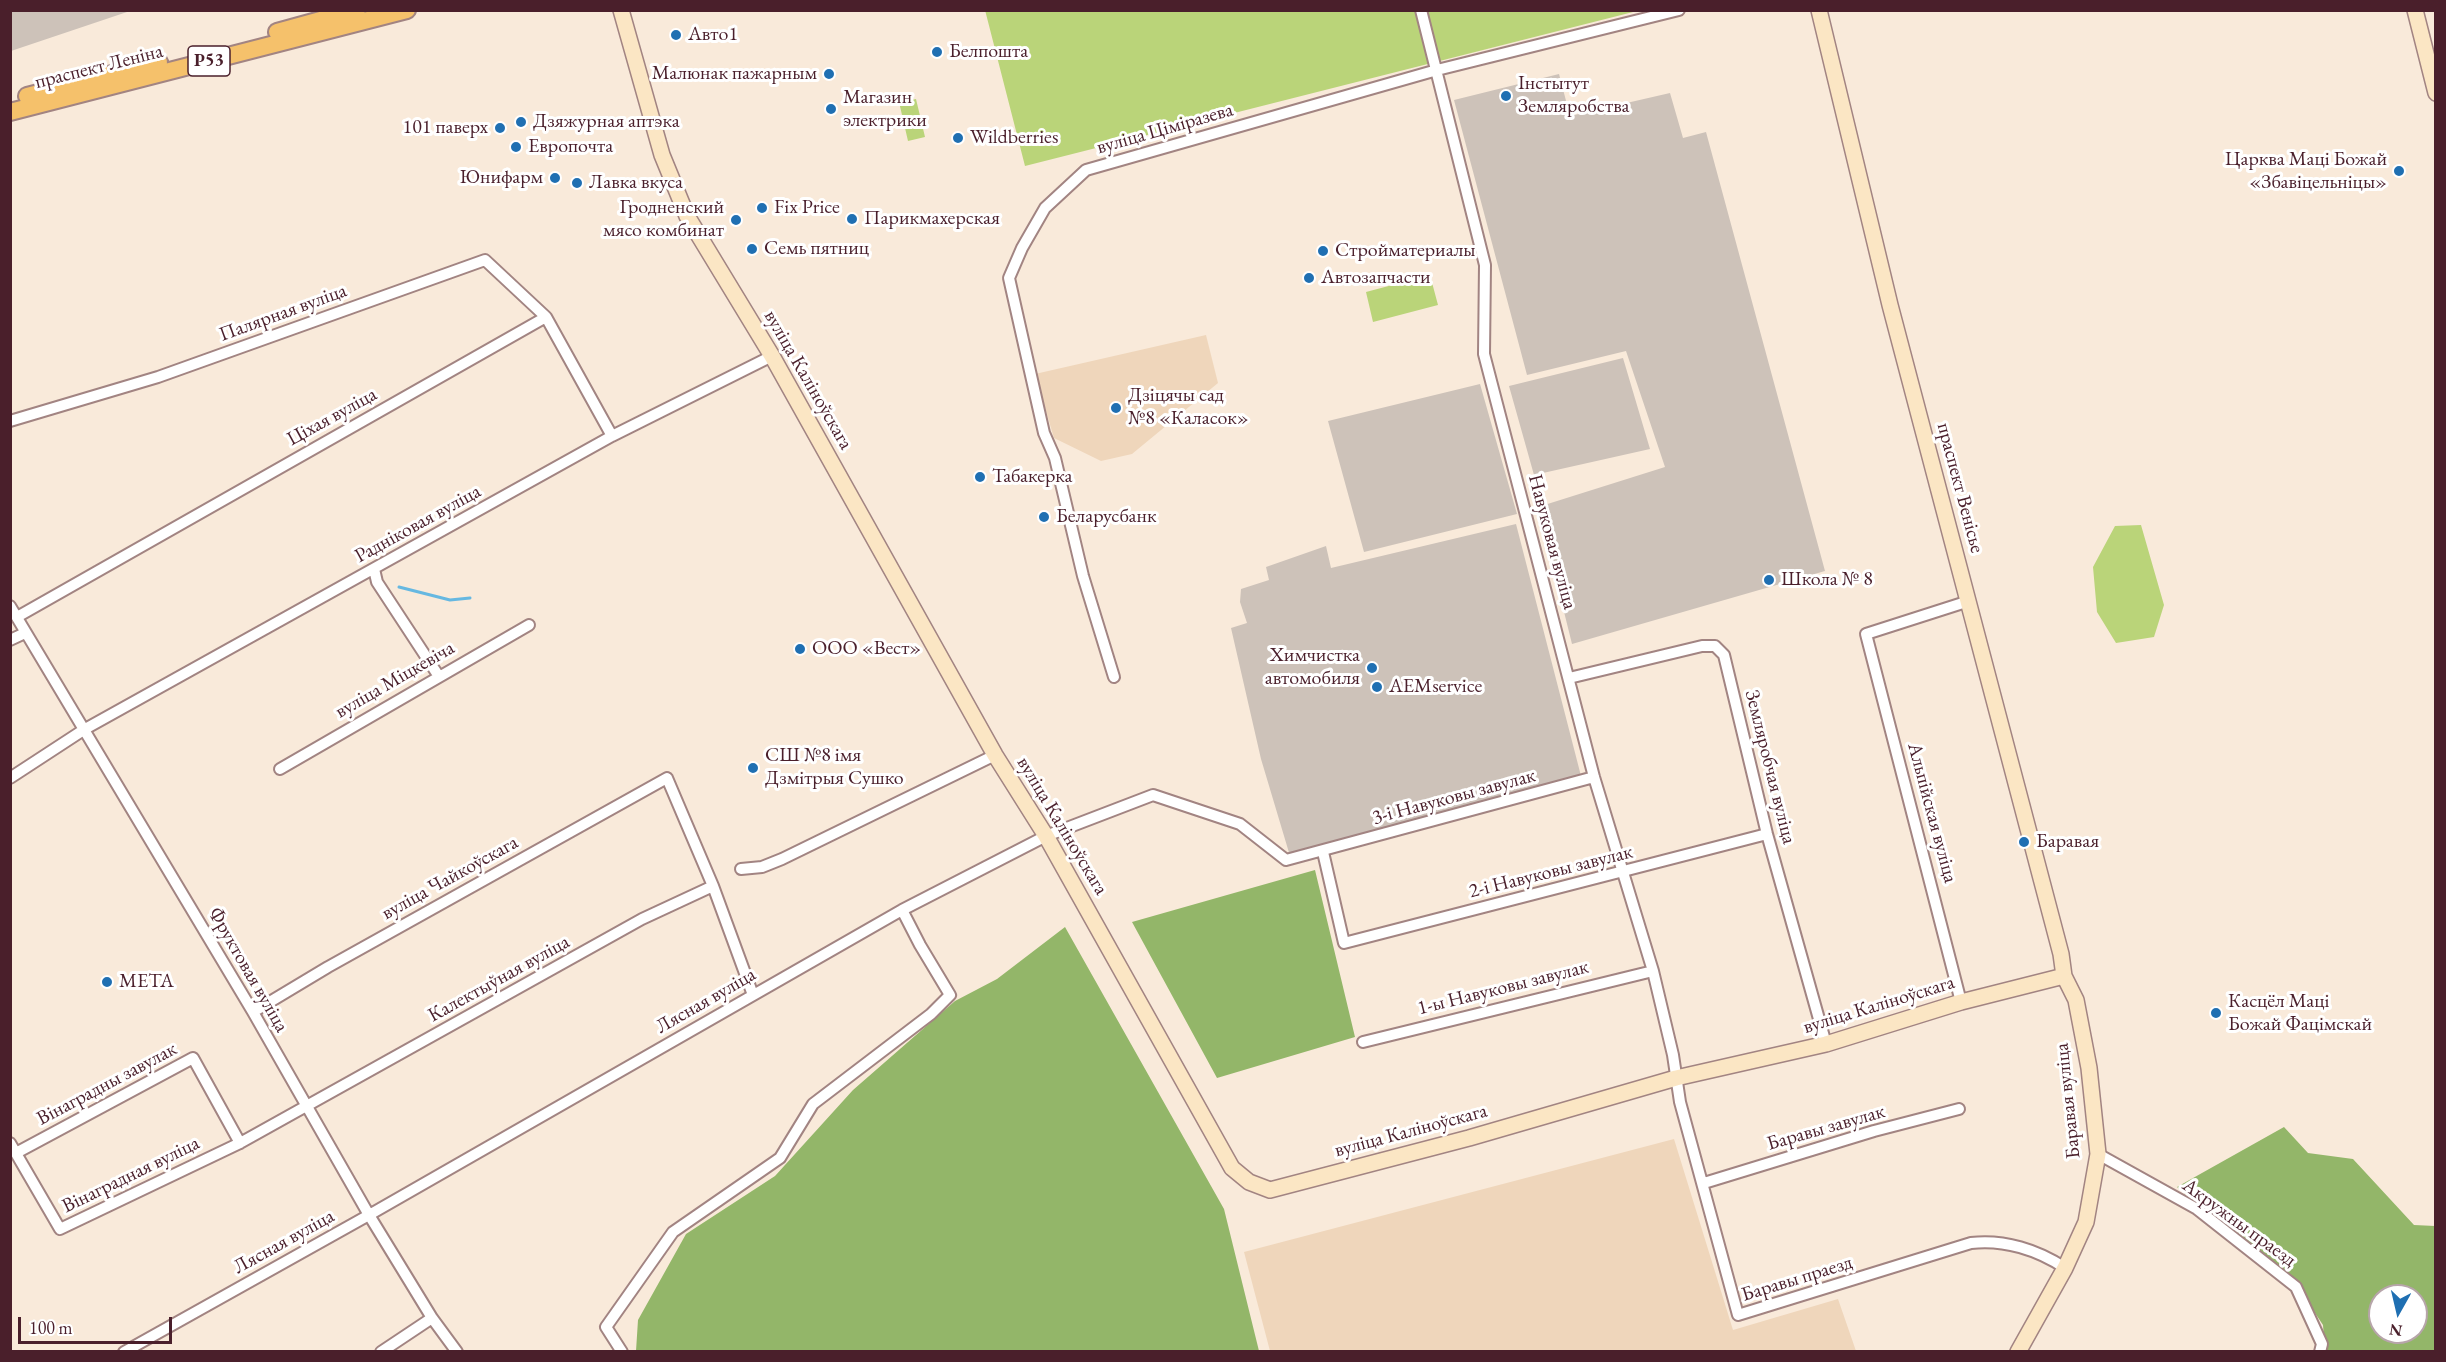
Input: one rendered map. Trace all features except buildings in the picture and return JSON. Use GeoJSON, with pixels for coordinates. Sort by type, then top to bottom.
{"type":"FeatureCollection","features":[{"type":"Feature","properties":{"kind":"main road","name":"праспект Леніна"},"geometry":{"type":"LineString","coordinates":[[10,100],[357,10]]}},
{"type":"Feature","properties":{"kind":"main road","name":"праспект Леніна"},"geometry":{"type":"LineString","coordinates":[[10,112],[407,10]]}},
{"type":"Feature","properties":{"kind":"street","name":"вуліца Каліноўскага"},"geometry":{"type":"LineString","coordinates":[[621,10],[674,190],[687,216],[772,356],[994,755],[1046,836],[1232,1168],[1250,1182],[1270,1190],[1469,1138],[1676,1078],[1826,1044],[1961,1002],[2064,976]]}},
{"type":"Feature","properties":{"kind":"street","name":"Навуковая вуліца"},"geometry":{"type":"LineString","coordinates":[[1421,10],[1485,265],[1484,354],[1594,777],[1653,970],[1673,1054],[1676,1078]]}},
{"type":"Feature","properties":{"kind":"street","name":"вуліца Ціміразева"},"geometry":{"type":"LineString","coordinates":[[1114,677],[1083,576],[1055,458],[1044,433],[1009,278],[1022,248],[1045,208],[1086,170],[1437,70],[1679,10]]}},
{"type":"Feature","properties":{"kind":"street","name":"праспект Венісье"},"geometry":{"type":"LineString","coordinates":[[1819,10],[1890,305],[1970,601],[2061,954],[2064,976]]}},
{"type":"Feature","properties":{"kind":"street"},"geometry":{"type":"LineString","coordinates":[[2415,10],[2436,93]]}},
{"type":"Feature","properties":{"kind":"street","name":"Палярная вуліца"},"geometry":{"type":"LineString","coordinates":[[10,421],[158,377],[484,260],[546,317]]}},
{"type":"Feature","properties":{"kind":"street"},"geometry":{"type":"LineString","coordinates":[[546,317],[612,436]]}},
{"type":"Feature","properties":{"kind":"street","name":"Ціхая вуліца"},"geometry":{"type":"LineString","coordinates":[[18,617],[546,317]]}},
{"type":"Feature","properties":{"kind":"street","name":"Радніковая вуліца"},"geometry":{"type":"LineString","coordinates":[[10,778],[85,729],[612,436],[772,356]]}},
{"type":"Feature","properties":{"kind":"street"},"geometry":{"type":"LineString","coordinates":[[374,569],[377,582],[438,675]]}},
{"type":"Feature","properties":{"kind":"street","name":"Альпійская вуліца"},"geometry":{"type":"LineString","coordinates":[[1961,1002],[1866,634],[1970,601]]}},
{"type":"Feature","properties":{"kind":"street","name":"Фруктовая вуліца"},"geometry":{"type":"LineString","coordinates":[[10,606],[253,1012],[305,1107],[369,1215],[432,1318],[457,1352]]}},
{"type":"Feature","properties":{"kind":"street","name":"вуліца Міцкевіча"},"geometry":{"type":"LineString","coordinates":[[280,769],[438,675],[529,625]]}},
{"type":"Feature","properties":{"kind":"street"},"geometry":{"type":"LineString","coordinates":[[10,640],[25,633]]}},
{"type":"Feature","properties":{"kind":"street","name":"Земляробчая вуліца"},"geometry":{"type":"LineString","coordinates":[[1569,678],[1702,646],[1715,646],[1724,655],[1767,834],[1826,1044]]}},
{"type":"Feature","properties":{"kind":"street","name":"вуліца Каліноўскага"},"geometry":{"type":"LineString","coordinates":[[741,869],[762,867],[782,859],[994,755]]}},
{"type":"Feature","properties":{"kind":"street","name":"3-і Навуковы завулак"},"geometry":{"type":"LineString","coordinates":[[1323,852],[1594,777]]}},
{"type":"Feature","properties":{"kind":"street","name":"вуліца Чайкоўскага"},"geometry":{"type":"LineString","coordinates":[[253,1012],[328,967],[667,778],[713,886]]}},
{"type":"Feature","properties":{"kind":"street","name":"Лясная вуліца"},"geometry":{"type":"LineString","coordinates":[[123,1352],[369,1215],[903,910],[1046,836],[1154,795],[1240,824],[1286,860],[1323,852]]}},
{"type":"Feature","properties":{"kind":"street","name":"2-і Навуковы завулак"},"geometry":{"type":"LineString","coordinates":[[1323,852],[1344,942],[1767,834]]}},
{"type":"Feature","properties":{"kind":"street"},"geometry":{"type":"LineString","coordinates":[[713,886],[753,994]]}},
{"type":"Feature","properties":{"kind":"street","name":"Калектыўная вуліца"},"geometry":{"type":"LineString","coordinates":[[305,1107],[642,919],[713,886]]}},
{"type":"Feature","properties":{"kind":"street"},"geometry":{"type":"LineString","coordinates":[[622,1352],[606,1326],[673,1232],[780,1158],[813,1104],[932,1014],[950,995],[920,945],[903,910]]}},
{"type":"Feature","properties":{"kind":"street","name":"1-ы Навуковы завулак"},"geometry":{"type":"LineString","coordinates":[[1363,1042],[1653,970]]}},
{"type":"Feature","properties":{"kind":"street","name":"Баравая вуліца"},"geometry":{"type":"LineString","coordinates":[[2018,1352],[2065,1268],[2086,1222],[2098,1154],[2088,1068],[2076,1000],[2064,976]]}},
{"type":"Feature","properties":{"kind":"street","name":"Вінаградны завулак"},"geometry":{"type":"LineString","coordinates":[[13,1148],[193,1058],[240,1143]]}},
{"type":"Feature","properties":{"kind":"street","name":"Баравы праезд"},"geometry":{"type":"LineString","coordinates":[[1676,1078],[1738,1315],[1971,1243],[1989,1240],[2044,1254],[2065,1268]]}},
{"type":"Feature","properties":{"kind":"street","name":"Вінаградная вуліца"},"geometry":{"type":"LineString","coordinates":[[13,1148],[60,1229],[240,1143],[305,1107]]}},
{"type":"Feature","properties":{"kind":"street","name":"Баравы завулак"},"geometry":{"type":"LineString","coordinates":[[1704,1183],[1874,1131],[1959,1109]]}},
{"type":"Feature","properties":{"kind":"street","name":"Акружны праезд"},"geometry":{"type":"LineString","coordinates":[[2098,1154],[2197,1209],[2296,1287],[2322,1344],[2320,1352]]}},
{"type":"Feature","properties":{"kind":"street"},"geometry":{"type":"LineString","coordinates":[[381,1352],[432,1318]]}},
{"type":"Feature","properties":{"kind":"shaded area"},"geometry":{"type":"Polygon","coordinates":[[[11,10],[130,10],[130,11],[11,51],[11,10]]]}},
{"type":"Feature","properties":{"kind":"shaded area"},"geometry":{"type":"Polygon","coordinates":[[[1559,74],[1570,116],[1670,93],[1683,138],[1706,132],[1825,571],[1572,644],[1538,507],[1665,467],[1626,351],[1527,375],[1454,100],[1559,74]]]}},
{"type":"Feature","properties":{"kind":"shaded area","name":"Дзіцячы сад №8 «Каласок»"},"geometry":{"type":"Polygon","coordinates":[[[1206,335],[1218,383],[1132,454],[1101,461],[1054,438],[1035,374],[1206,335]]]}},
{"type":"Feature","properties":{"kind":"shaded area"},"geometry":{"type":"Polygon","coordinates":[[[1623,358],[1650,449],[1534,475],[1509,386],[1623,358]]]}},
{"type":"Feature","properties":{"kind":"shaded area"},"geometry":{"type":"Polygon","coordinates":[[[1480,384],[1517,514],[1364,552],[1328,421],[1480,384]]]}},
{"type":"Feature","properties":{"kind":"shaded area"},"geometry":{"type":"Polygon","coordinates":[[[1516,524],[1581,776],[1290,856],[1261,759],[1231,628],[1247,623],[1240,602],[1241,589],[1269,580],[1266,567],[1326,546],[1331,568],[1516,524]]]}},
{"type":"Feature","properties":{"kind":"shaded area"},"geometry":{"type":"Polygon","coordinates":[[[1674,1139],[1733,1330],[1838,1299],[1856,1351],[1270,1351],[1244,1252],[1674,1139]]]}},
{"type":"Feature","properties":{"kind":"green space"},"geometry":{"type":"Polygon","coordinates":[[[985,10],[1637,11],[1025,166],[985,10]]]}},
{"type":"Feature","properties":{"kind":"green space"},"geometry":{"type":"Polygon","coordinates":[[[916,99],[925,137],[908,141],[899,102],[916,99]]]}},
{"type":"Feature","properties":{"kind":"green space"},"geometry":{"type":"Polygon","coordinates":[[[1430,275],[1438,305],[1373,322],[1366,292],[1430,275]]]}},
{"type":"Feature","properties":{"kind":"green space"},"geometry":{"type":"Polygon","coordinates":[[[2141,525],[2164,605],[2154,637],[2116,643],[2097,612],[2093,567],[2115,526],[2141,525]]]}},
{"type":"Feature","properties":{"kind":"green space"},"geometry":{"type":"Polygon","coordinates":[[[1315,870],[1355,1037],[1217,1078],[1132,922],[1315,870]]]}},
{"type":"Feature","properties":{"kind":"green space"},"geometry":{"type":"Polygon","coordinates":[[[1065,927],[1224,1209],[1259,1351],[636,1351],[638,1320],[686,1234],[775,1176],[853,1090],[955,1001],[997,979],[1065,927]]]}},
{"type":"Feature","properties":{"kind":"green space"},"geometry":{"type":"Polygon","coordinates":[[[2284,1127],[2308,1153],[2353,1159],[2414,1225],[2435,1226],[2435,1351],[2325,1351],[2323,1325],[2299,1289],[2177,1187],[2284,1127]]]}},
{"type":"Feature","properties":{"kind":"waterway"},"geometry":{"type":"LineString","coordinates":[[399,587],[450,600],[470,598]]}},
{"type":"Feature","properties":{"kind":"place","name":"Авто1"},"geometry":{"type":"Point","coordinates":[676,35]}},
{"type":"Feature","properties":{"kind":"place","name":"Белпошта"},"geometry":{"type":"Point","coordinates":[937,52]}},
{"type":"Feature","properties":{"kind":"place","name":"Малюнак пажарным"},"geometry":{"type":"Point","coordinates":[829,74]}},
{"type":"Feature","properties":{"kind":"place","name":"Інстытут Земляробства"},"geometry":{"type":"Point","coordinates":[1506,96]}},
{"type":"Feature","properties":{"kind":"place","name":"Магазин электрики"},"geometry":{"type":"Point","coordinates":[831,109]}},
{"type":"Feature","properties":{"kind":"place","name":"Дзяжурная аптэка"},"geometry":{"type":"Point","coordinates":[521,122]}},
{"type":"Feature","properties":{"kind":"place","name":"101 паверх"},"geometry":{"type":"Point","coordinates":[500,128]}},
{"type":"Feature","properties":{"kind":"place","name":"Wildberries"},"geometry":{"type":"Point","coordinates":[958,138]}},
{"type":"Feature","properties":{"kind":"place","name":"Европочта"},"geometry":{"type":"Point","coordinates":[516,147]}},
{"type":"Feature","properties":{"kind":"place","name":"Царква Маці Божай «Збавіцельніцы»"},"geometry":{"type":"Point","coordinates":[2399,171]}},
{"type":"Feature","properties":{"kind":"place","name":"Юнифарм"},"geometry":{"type":"Point","coordinates":[555,178]}},
{"type":"Feature","properties":{"kind":"place","name":"Лавка вкуса"},"geometry":{"type":"Point","coordinates":[577,183]}},
{"type":"Feature","properties":{"kind":"place","name":"Fix Price"},"geometry":{"type":"Point","coordinates":[762,208]}},
{"type":"Feature","properties":{"kind":"place","name":"Парикмахерская"},"geometry":{"type":"Point","coordinates":[852,219]}},
{"type":"Feature","properties":{"kind":"place","name":"Гродненский мясо комбинат"},"geometry":{"type":"Point","coordinates":[736,220]}},
{"type":"Feature","properties":{"kind":"place","name":"Семь пятниц"},"geometry":{"type":"Point","coordinates":[752,249]}},
{"type":"Feature","properties":{"kind":"place","name":"Стройматериалы"},"geometry":{"type":"Point","coordinates":[1323,251]}},
{"type":"Feature","properties":{"kind":"place","name":"Автозапчасти"},"geometry":{"type":"Point","coordinates":[1309,278]}},
{"type":"Feature","properties":{"kind":"place","name":"Дзіцячы сад №8 «Каласок»"},"geometry":{"type":"Point","coordinates":[1116,408]}},
{"type":"Feature","properties":{"kind":"place","name":"Табакерка"},"geometry":{"type":"Point","coordinates":[980,477]}},
{"type":"Feature","properties":{"kind":"place","name":"Беларусбанк"},"geometry":{"type":"Point","coordinates":[1044,517]}},
{"type":"Feature","properties":{"kind":"place","name":"Школа № 8"},"geometry":{"type":"Point","coordinates":[1769,580]}},
{"type":"Feature","properties":{"kind":"place","name":"ООО «Вест»"},"geometry":{"type":"Point","coordinates":[800,649]}},
{"type":"Feature","properties":{"kind":"place","name":"Химчистка автомобиля"},"geometry":{"type":"Point","coordinates":[1372,668]}},
{"type":"Feature","properties":{"kind":"place","name":"AEMservice"},"geometry":{"type":"Point","coordinates":[1377,687]}},
{"type":"Feature","properties":{"kind":"place","name":"СШ №8 імя Дзмітрыя Сушко"},"geometry":{"type":"Point","coordinates":[753,768]}},
{"type":"Feature","properties":{"kind":"place","name":"Баравая"},"geometry":{"type":"Point","coordinates":[2024,842]}},
{"type":"Feature","properties":{"kind":"place","name":"МЕТА"},"geometry":{"type":"Point","coordinates":[107,982]}},
{"type":"Feature","properties":{"kind":"place","name":"Касцёл Маці Божай Фацімскай"},"geometry":{"type":"Point","coordinates":[2216,1013]}}]}
